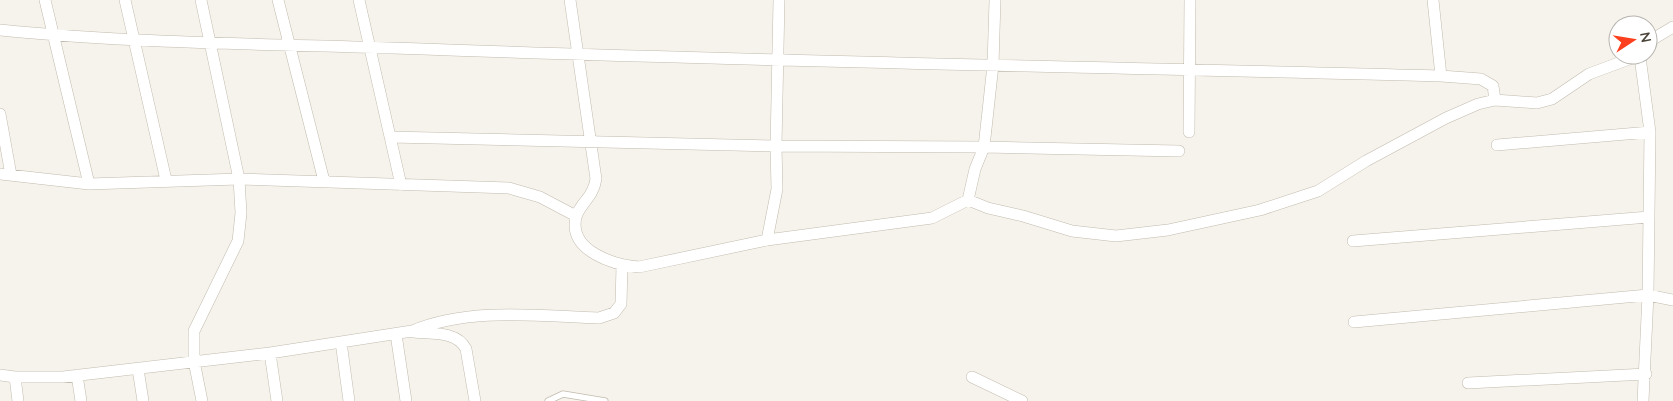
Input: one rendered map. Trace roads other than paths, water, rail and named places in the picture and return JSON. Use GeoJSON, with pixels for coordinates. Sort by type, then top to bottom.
{"type":"FeatureCollection","features":[{"type":"Feature","properties":{"kind":"street"},"geometry":{"type":"LineString","coordinates":[[45,0],[89,184]]}},
{"type":"Feature","properties":{"kind":"street"},"geometry":{"type":"LineString","coordinates":[[125,0],[166,180]]}},
{"type":"Feature","properties":{"kind":"street"},"geometry":{"type":"LineString","coordinates":[[201,0],[240,179],[241,213],[238,241],[194,331],[194,361],[202,401]]}},
{"type":"Feature","properties":{"kind":"street"},"geometry":{"type":"LineString","coordinates":[[278,0],[324,181]]}},
{"type":"Feature","properties":{"kind":"street"},"geometry":{"type":"LineString","coordinates":[[360,0],[401,185]]}},
{"type":"Feature","properties":{"kind":"street"},"geometry":{"type":"LineString","coordinates":[[570,0],[596,179],[594,191],[576,216],[576,229],[581,242],[598,256],[622,266],[639,267],[767,240],[932,218],[968,200],[988,208],[1072,230],[1116,236],[1168,230],[1290,202],[1318,191],[1366,160],[1446,118],[1478,104],[1496,100],[1537,103],[1552,99],[1589,74],[1614,65]]}},
{"type":"Feature","properties":{"kind":"street"},"geometry":{"type":"LineString","coordinates":[[767,240],[777,189],[779,0]]}},
{"type":"Feature","properties":{"kind":"street"},"geometry":{"type":"LineString","coordinates":[[968,200],[975,169],[984,147],[993,65],[995,0]]}},
{"type":"Feature","properties":{"kind":"street"},"geometry":{"type":"LineString","coordinates":[[1189,132],[1190,0]]}},
{"type":"Feature","properties":{"kind":"street"},"geometry":{"type":"LineString","coordinates":[[1433,0],[1440,76]]}},
{"type":"Feature","properties":{"kind":"street"},"geometry":{"type":"LineString","coordinates":[[1658,34],[1673,27]]}},
{"type":"Feature","properties":{"kind":"street"},"geometry":{"type":"LineString","coordinates":[[0,30],[135,39],[578,54],[1440,76],[1481,79],[1493,86],[1496,100]]}},
{"type":"Feature","properties":{"kind":"street"},"geometry":{"type":"LineString","coordinates":[[1641,65],[1650,132],[1646,374],[1643,401]]}},
{"type":"Feature","properties":{"kind":"street"},"geometry":{"type":"LineString","coordinates":[[0,114],[6,174],[89,184],[240,179],[509,188],[540,197],[576,216]]}},
{"type":"Feature","properties":{"kind":"street"},"geometry":{"type":"LineString","coordinates":[[1497,145],[1650,132]]}},
{"type":"Feature","properties":{"kind":"street"},"geometry":{"type":"LineString","coordinates":[[390,137],[776,146],[984,147],[1179,151]]}},
{"type":"Feature","properties":{"kind":"street"},"geometry":{"type":"LineString","coordinates":[[1353,241],[1649,217]]}},
{"type":"Feature","properties":{"kind":"street"},"geometry":{"type":"LineString","coordinates":[[0,375],[15,378],[77,375],[270,353],[396,334],[452,319],[493,315],[599,318],[614,313],[621,304],[622,266]]}},
{"type":"Feature","properties":{"kind":"street"},"geometry":{"type":"LineString","coordinates":[[1354,322],[1648,295],[1673,300]]}},
{"type":"Feature","properties":{"kind":"street"},"geometry":{"type":"LineString","coordinates":[[412,331],[456,337],[462,341],[466,349],[475,401]]}},
{"type":"Feature","properties":{"kind":"street"},"geometry":{"type":"LineString","coordinates":[[396,334],[406,401]]}},
{"type":"Feature","properties":{"kind":"street"},"geometry":{"type":"LineString","coordinates":[[341,342],[349,401]]}},
{"type":"Feature","properties":{"kind":"street"},"geometry":{"type":"LineString","coordinates":[[270,353],[277,401]]}},
{"type":"Feature","properties":{"kind":"street"},"geometry":{"type":"LineString","coordinates":[[138,369],[143,401]]}},
{"type":"Feature","properties":{"kind":"street"},"geometry":{"type":"LineString","coordinates":[[1468,383],[1646,374]]}},
{"type":"Feature","properties":{"kind":"street"},"geometry":{"type":"LineString","coordinates":[[77,375],[81,401]]}},
{"type":"Feature","properties":{"kind":"street"},"geometry":{"type":"LineString","coordinates":[[972,377],[1022,401]]}},
{"type":"Feature","properties":{"kind":"street"},"geometry":{"type":"LineString","coordinates":[[15,378],[18,401]]}},
{"type":"Feature","properties":{"kind":"lane"},"geometry":{"type":"LineString","coordinates":[[548,401],[563,394],[605,401]]}}]}
